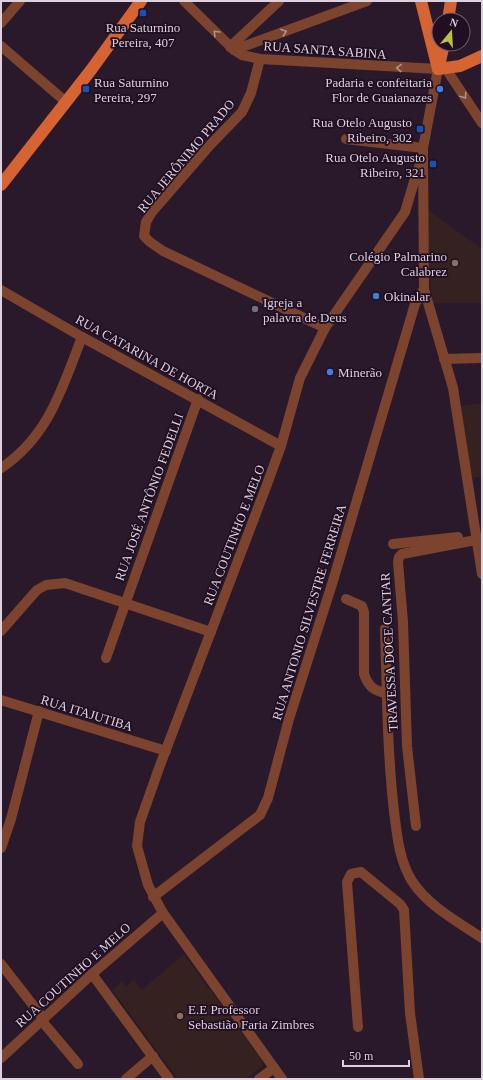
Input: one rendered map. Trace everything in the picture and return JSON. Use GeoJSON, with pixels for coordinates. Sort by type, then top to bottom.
{"type":"FeatureCollection","features":[{"type":"Feature","properties":{"kind":"main road"},"geometry":{"type":"LineString","coordinates":[[1,185],[66,102],[141,1]]}},
{"type":"Feature","properties":{"kind":"main road"},"geometry":{"type":"LineString","coordinates":[[422,1],[442,69]]}},
{"type":"Feature","properties":{"kind":"main road"},"geometry":{"type":"LineString","coordinates":[[449,12],[451,1]]}},
{"type":"Feature","properties":{"kind":"main road"},"geometry":{"type":"LineString","coordinates":[[442,69],[443,52]]}},
{"type":"Feature","properties":{"kind":"main road"},"geometry":{"type":"LineString","coordinates":[[442,69],[482,56]]}},
{"type":"Feature","properties":{"kind":"street"},"geometry":{"type":"LineString","coordinates":[[1,23],[20,1]]}},
{"type":"Feature","properties":{"kind":"street","name":"RUA SANTA SABINA"},"geometry":{"type":"LineString","coordinates":[[184,1],[232,49],[260,59],[442,69]]}},
{"type":"Feature","properties":{"kind":"street"},"geometry":{"type":"LineString","coordinates":[[232,49],[279,1]]}},
{"type":"Feature","properties":{"kind":"street"},"geometry":{"type":"LineString","coordinates":[[232,49],[345,5],[367,1]]}},
{"type":"Feature","properties":{"kind":"street"},"geometry":{"type":"LineString","coordinates":[[1,46],[66,102]]}},
{"type":"Feature","properties":{"kind":"street","name":"RUA JERÔNIMO PRADO"},"geometry":{"type":"LineString","coordinates":[[260,59],[251,93],[242,112],[152,212],[146,222],[144,236],[163,251],[325,328]]}},
{"type":"Feature","properties":{"kind":"street"},"geometry":{"type":"LineString","coordinates":[[442,69],[482,123]]}},
{"type":"Feature","properties":{"kind":"street"},"geometry":{"type":"LineString","coordinates":[[442,69],[423,148],[422,159],[424,210],[424,289],[457,412],[476,537],[480,553],[482,574]]}},
{"type":"Feature","properties":{"kind":"street"},"geometry":{"type":"LineString","coordinates":[[346,139],[423,148]]}},
{"type":"Feature","properties":{"kind":"street","name":"RUA COUTINHO E MELO"},"geometry":{"type":"LineString","coordinates":[[282,1079],[153,897],[137,846],[137,836],[140,822],[166,751],[281,446],[300,378],[325,328],[405,212],[422,159]]}},
{"type":"Feature","properties":{"kind":"street"},"geometry":{"type":"LineString","coordinates":[[405,212],[413,207],[424,210]]}},
{"type":"Feature","properties":{"kind":"street","name":"RUA ANTONIO SILVESTRE FERREIRA"},"geometry":{"type":"LineString","coordinates":[[153,897],[260,815],[268,798],[289,719],[338,566],[415,304],[424,289]]}},
{"type":"Feature","properties":{"kind":"street","name":"RUA CATARINA DE HORTA"},"geometry":{"type":"LineString","coordinates":[[1,290],[82,337],[198,399],[281,446]]}},
{"type":"Feature","properties":{"kind":"street"},"geometry":{"type":"LineString","coordinates":[[1,468],[25,448],[50,415],[82,337]]}},
{"type":"Feature","properties":{"kind":"street"},"geometry":{"type":"LineString","coordinates":[[444,359],[482,358]]}},
{"type":"Feature","properties":{"kind":"street","name":"RUA JOSÉ ANTÔNIO FEDELLI"},"geometry":{"type":"LineString","coordinates":[[106,658],[124,603],[198,399]]}},
{"type":"Feature","properties":{"kind":"street"},"geometry":{"type":"LineString","coordinates":[[393,544],[476,537]]}},
{"type":"Feature","properties":{"kind":"street","name":"TRAVESSA DOCE CANTAR"},"geometry":{"type":"LineString","coordinates":[[416,826],[407,746],[403,622],[398,562],[399,557],[402,554],[476,537]]}},
{"type":"Feature","properties":{"kind":"street"},"geometry":{"type":"LineString","coordinates":[[1,631],[37,590],[46,585],[56,583],[70,584],[211,632]]}},
{"type":"Feature","properties":{"kind":"street"},"geometry":{"type":"LineString","coordinates":[[346,599],[362,606],[364,612],[364,674],[367,684],[373,690],[387,694]]}},
{"type":"Feature","properties":{"kind":"street"},"geometry":{"type":"LineString","coordinates":[[385,629],[388,764],[399,843],[404,865],[412,882],[424,896],[448,916],[482,938]]}},
{"type":"Feature","properties":{"kind":"street","name":"RUA ITAJUTIBA"},"geometry":{"type":"LineString","coordinates":[[1,700],[166,751]]}},
{"type":"Feature","properties":{"kind":"street"},"geometry":{"type":"LineString","coordinates":[[1,848],[11,819],[39,711]]}},
{"type":"Feature","properties":{"kind":"street"},"geometry":{"type":"LineString","coordinates":[[358,1027],[347,882],[351,874],[361,872],[400,904],[404,910],[410,1012],[419,1079]]}},
{"type":"Feature","properties":{"kind":"street","name":"RUA COUTINHO E MELO"},"geometry":{"type":"LineString","coordinates":[[1,1058],[92,974],[163,913]]}},
{"type":"Feature","properties":{"kind":"street"},"geometry":{"type":"LineString","coordinates":[[1,964],[78,1064]]}},
{"type":"Feature","properties":{"kind":"street"},"geometry":{"type":"LineString","coordinates":[[92,974],[169,1079]]}},
{"type":"Feature","properties":{"kind":"street"},"geometry":{"type":"LineString","coordinates":[[126,1079],[152,1056]]}},
{"type":"Feature","properties":{"kind":"street"},"geometry":{"type":"LineString","coordinates":[[259,1079],[274,1068]]}},
{"type":"Feature","properties":{"kind":"shaded area","name":"Colégio Palmarino Calabrez"},"geometry":{"type":"Polygon","coordinates":[[[428,210],[482,249],[482,303],[433,303],[429,276],[428,210]]]}},
{"type":"Feature","properties":{"kind":"shaded area"},"geometry":{"type":"Polygon","coordinates":[[[482,403],[482,477],[471,478],[461,406],[482,403]]]}},
{"type":"Feature","properties":{"kind":"shaded area","name":"E.E Professor Sebastião Faria Zimbres"},"geometry":{"type":"Polygon","coordinates":[[[184,954],[263,1062],[262,1067],[245,1079],[178,1079],[112,990],[123,981],[126,986],[134,980],[142,990],[184,954]]]}},
{"type":"Feature","properties":{"kind":"place","name":"Rua Saturnino Pereira, 407"},"geometry":{"type":"Point","coordinates":[143,13]}},
{"type":"Feature","properties":{"kind":"place","name":"Rua Saturnino Pereira, 297"},"geometry":{"type":"Point","coordinates":[86,89]}},
{"type":"Feature","properties":{"kind":"place","name":"Padaria e confeitaria Flor de Guaianazes"},"geometry":{"type":"Point","coordinates":[440,89]}},
{"type":"Feature","properties":{"kind":"place","name":"Rua Otelo Augusto Ribeiro, 302"},"geometry":{"type":"Point","coordinates":[420,129]}},
{"type":"Feature","properties":{"kind":"place","name":"Rua Otelo Augusto Ribeiro, 321"},"geometry":{"type":"Point","coordinates":[433,164]}},
{"type":"Feature","properties":{"kind":"place","name":"Colégio Palmarino Calabrez"},"geometry":{"type":"Point","coordinates":[455,263]}},
{"type":"Feature","properties":{"kind":"place","name":"Okinalar"},"geometry":{"type":"Point","coordinates":[376,296]}},
{"type":"Feature","properties":{"kind":"place","name":"Igreja a palavra de Deus"},"geometry":{"type":"Point","coordinates":[255,309]}},
{"type":"Feature","properties":{"kind":"place","name":"Minerão"},"geometry":{"type":"Point","coordinates":[330,372]}},
{"type":"Feature","properties":{"kind":"place","name":"E.E Professor Sebastião Faria Zimbres"},"geometry":{"type":"Point","coordinates":[180,1016]}}]}
